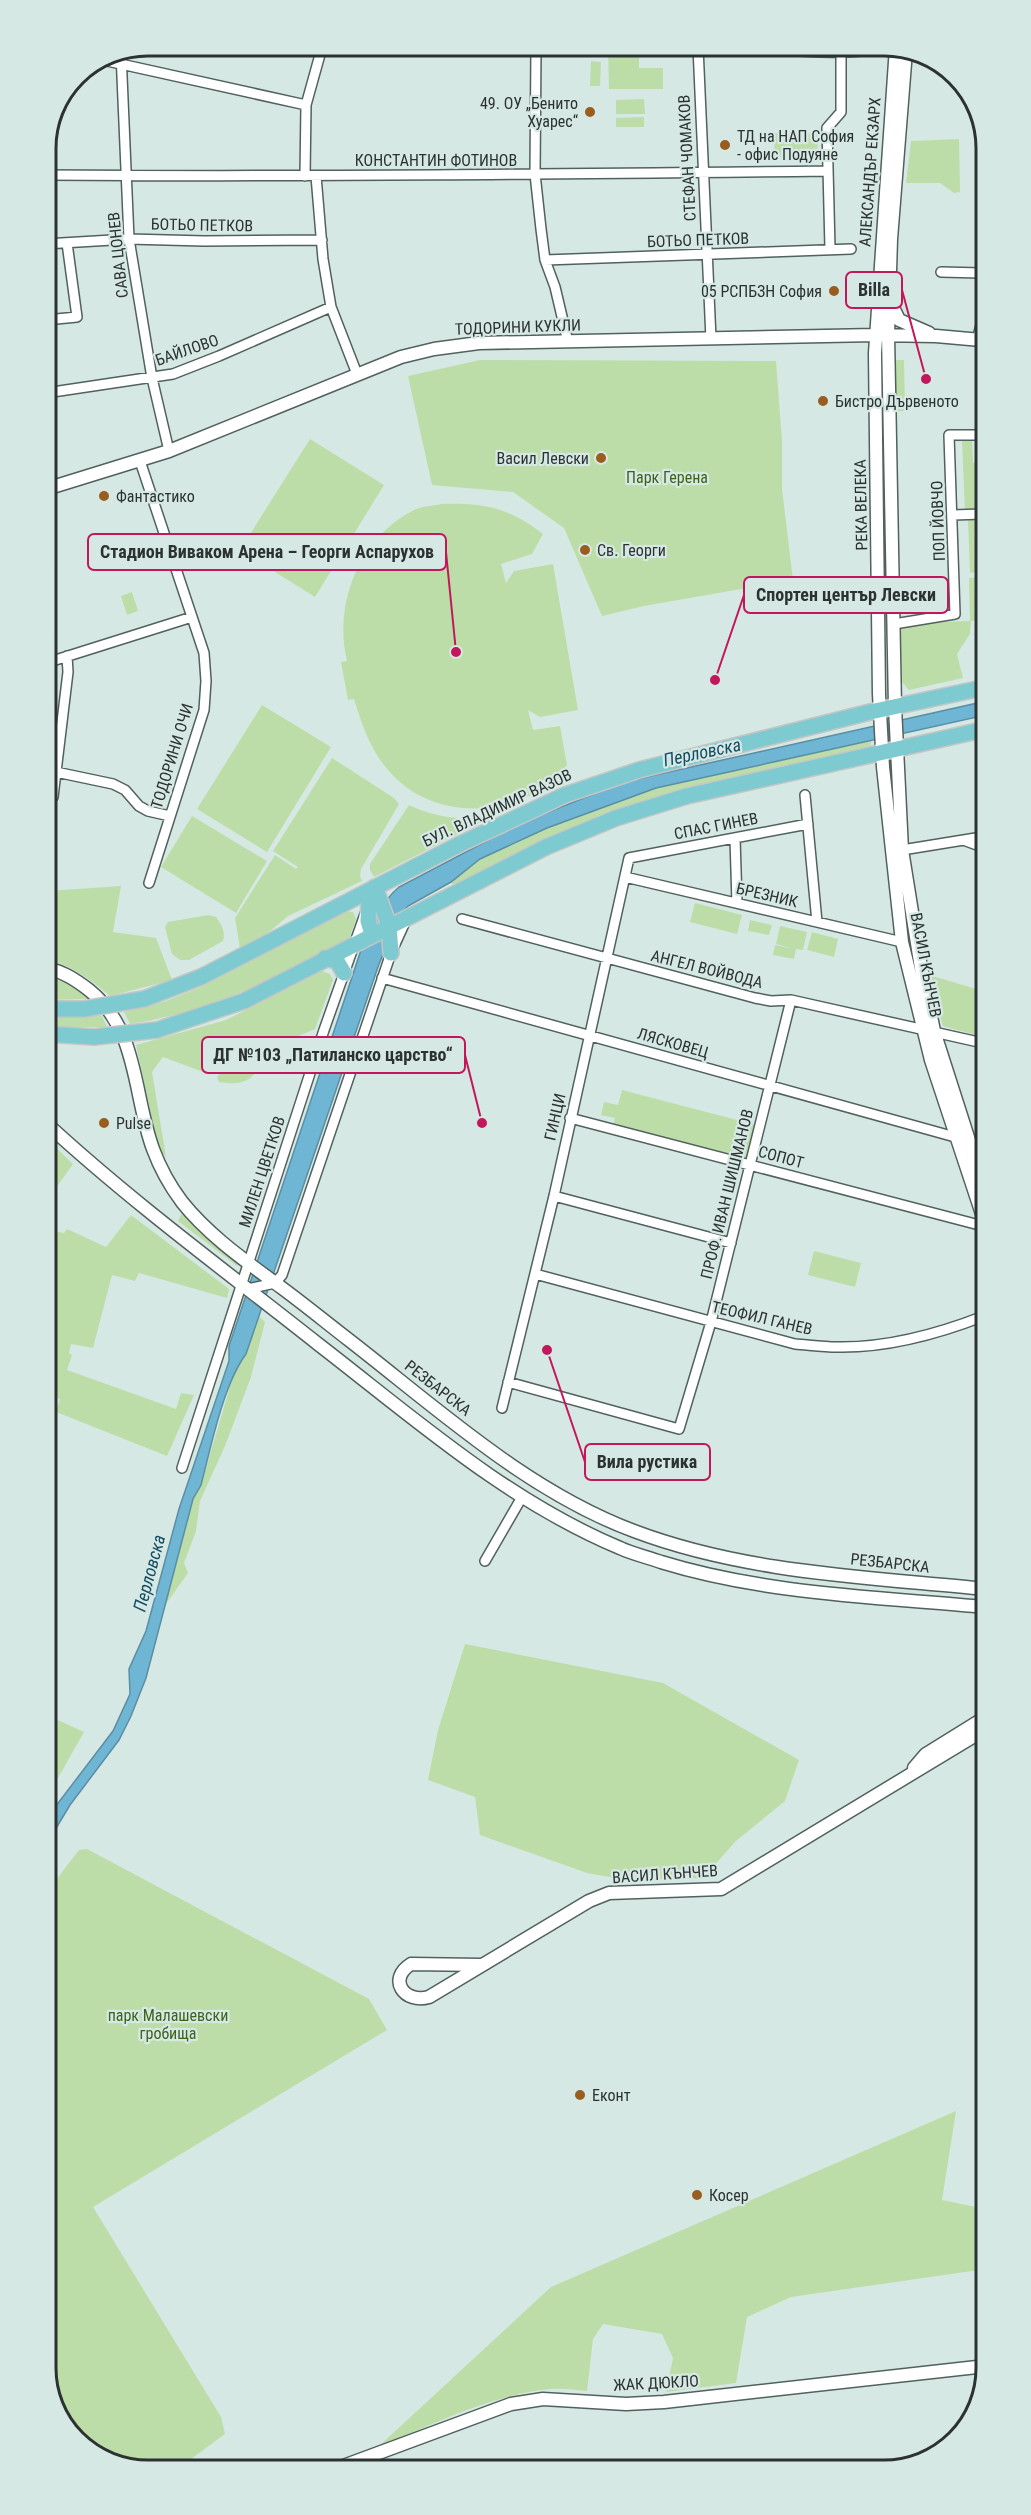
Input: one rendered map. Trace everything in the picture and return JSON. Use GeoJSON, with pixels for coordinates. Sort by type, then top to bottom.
{"type":"FeatureCollection","features":[{"type":"Feature","properties":{"kind":"main road","name":"БУЛ. ВЛАДИМИР ВАЗОВ"},"geometry":{"type":"LineString","coordinates":[[56,1009],[84,1009],[144,999],[201,977],[476,836],[594,784],[639,770],[888,714],[976,690]]}},
{"type":"Feature","properties":{"kind":"main road"},"geometry":{"type":"LineString","coordinates":[[56,1035],[94,1037],[157,1030],[244,1001],[389,925],[546,847],[616,818],[687,796],[890,747],[976,731]]}},
{"type":"Feature","properties":{"kind":"main road"},"geometry":{"type":"LineString","coordinates":[[375,887],[389,925],[391,953]]}},
{"type":"Feature","properties":{"kind":"main road"},"geometry":{"type":"LineString","coordinates":[[369,904],[368,921],[372,934]]}},
{"type":"Feature","properties":{"kind":"main road"},"geometry":{"type":"LineString","coordinates":[[326,958],[337,961],[344,973]]}},
{"type":"Feature","properties":{"kind":"street"},"geometry":{"type":"LineString","coordinates":[[305,176],[306,105],[320,56]]}},
{"type":"Feature","properties":{"kind":"street"},"geometry":{"type":"LineString","coordinates":[[536,56],[535,174],[545,260],[555,286],[568,342]]}},
{"type":"Feature","properties":{"kind":"street","name":"СТЕФАН ЧОМАКОВ"},"geometry":{"type":"LineString","coordinates":[[698,56],[711,339]]}},
{"type":"Feature","properties":{"kind":"street"},"geometry":{"type":"LineString","coordinates":[[830,249],[827,128],[841,112],[841,56]]}},
{"type":"Feature","properties":{"kind":"street","name":"АЛЕКСАНДЪР ЕКЗАРХ"},"geometry":{"type":"LineString","coordinates":[[881,335],[894,56]]}},
{"type":"Feature","properties":{"kind":"street","name":"АЛЕКСАНДЪР ЕКЗАРХ"},"geometry":{"type":"LineString","coordinates":[[881,335],[888,296],[905,58]]}},
{"type":"Feature","properties":{"kind":"street","name":"САВА ЦОНЕВ"},"geometry":{"type":"LineString","coordinates":[[122,60],[129,238],[152,378],[169,451]]}},
{"type":"Feature","properties":{"kind":"street"},"geometry":{"type":"LineString","coordinates":[[112,63],[306,105]]}},
{"type":"Feature","properties":{"kind":"street","name":"КОНСТАНТИН ФОТИНОВ"},"geometry":{"type":"LineString","coordinates":[[56,175],[316,176],[828,171]]}},
{"type":"Feature","properties":{"kind":"street"},"geometry":{"type":"LineString","coordinates":[[316,176],[331,307],[357,374]]}},
{"type":"Feature","properties":{"kind":"street","name":"БОТЬО ПЕТКОВ"},"geometry":{"type":"LineString","coordinates":[[56,244],[129,238],[204,242],[322,240]]}},
{"type":"Feature","properties":{"kind":"street"},"geometry":{"type":"LineString","coordinates":[[56,319],[77,317],[67,243]]}},
{"type":"Feature","properties":{"kind":"street","name":"БОТЬО ПЕТКОВ"},"geometry":{"type":"LineString","coordinates":[[545,260],[851,249]]}},
{"type":"Feature","properties":{"kind":"street"},"geometry":{"type":"LineString","coordinates":[[941,272],[976,273]]}},
{"type":"Feature","properties":{"kind":"street"},"geometry":{"type":"LineString","coordinates":[[888,296],[899,320],[936,336]]}},
{"type":"Feature","properties":{"kind":"street","name":"БАЙЛОВО"},"geometry":{"type":"LineString","coordinates":[[56,392],[152,378],[194,366],[331,307]]}},
{"type":"Feature","properties":{"kind":"street","name":"ТОДОРИНИ КУКЛИ"},"geometry":{"type":"LineString","coordinates":[[56,486],[169,451],[401,357],[434,349],[479,343],[881,335],[976,340]]}},
{"type":"Feature","properties":{"kind":"street","name":"РЕКА ВЕЛЕКА"},"geometry":{"type":"LineString","coordinates":[[881,335],[894,624],[888,714]]}},
{"type":"Feature","properties":{"kind":"street","name":"РЕКА ВЕЛЕКА"},"geometry":{"type":"LineString","coordinates":[[881,335],[888,714]]}},
{"type":"Feature","properties":{"kind":"street","name":"ПОП ЙОВЧО"},"geometry":{"type":"LineString","coordinates":[[894,624],[955,614],[949,435],[976,435]]}},
{"type":"Feature","properties":{"kind":"street","name":"ТОДОРИНИ ОЧИ"},"geometry":{"type":"LineString","coordinates":[[140,461],[204,653],[206,681],[204,710],[149,883]]}},
{"type":"Feature","properties":{"kind":"street"},"geometry":{"type":"LineString","coordinates":[[953,516],[976,514]]}},
{"type":"Feature","properties":{"kind":"street"},"geometry":{"type":"LineString","coordinates":[[56,660],[192,617]]}},
{"type":"Feature","properties":{"kind":"street"},"geometry":{"type":"LineString","coordinates":[[67,656],[68,672],[56,772],[112,784],[125,790],[139,806],[148,811],[170,816]]}},
{"type":"Feature","properties":{"kind":"street","name":"ВАСИЛ КЪНЧЕВ"},"geometry":{"type":"LineString","coordinates":[[888,714],[902,942],[921,1028],[976,1197]]}},
{"type":"Feature","properties":{"kind":"street","name":"ВАСИЛ КЪНЧЕВ"},"geometry":{"type":"LineString","coordinates":[[890,747],[902,850],[921,968],[934,1031],[976,1162]]}},
{"type":"Feature","properties":{"kind":"street"},"geometry":{"type":"LineString","coordinates":[[805,795],[817,922]]}},
{"type":"Feature","properties":{"kind":"street","name":"СПАС ГИНЕВ"},"geometry":{"type":"LineString","coordinates":[[629,858],[808,824]]}},
{"type":"Feature","properties":{"kind":"street"},"geometry":{"type":"LineString","coordinates":[[735,838],[737,903]]}},
{"type":"Feature","properties":{"kind":"street"},"geometry":{"type":"LineString","coordinates":[[902,850],[976,838]]}},
{"type":"Feature","properties":{"kind":"street"},"geometry":{"type":"LineString","coordinates":[[964,840],[976,845]]}},
{"type":"Feature","properties":{"kind":"street","name":"ГИНЦИ"},"geometry":{"type":"LineString","coordinates":[[502,1408],[554,1196],[629,858]]}},
{"type":"Feature","properties":{"kind":"street","name":"БРЕЗНИК"},"geometry":{"type":"LineString","coordinates":[[625,877],[902,942]]}},
{"type":"Feature","properties":{"kind":"street","name":"МИЛЕН ЦВЕТКОВ"},"geometry":{"type":"LineString","coordinates":[[182,1468],[245,1286],[249,1264],[344,973],[375,887]]}},
{"type":"Feature","properties":{"kind":"street"},"geometry":{"type":"LineString","coordinates":[[245,1286],[275,1283],[282,1275],[397,935],[409,915]]}},
{"type":"Feature","properties":{"kind":"street","name":"АНГЕЛ ВОЙВОДА"},"geometry":{"type":"LineString","coordinates":[[462,919],[755,998],[771,1001],[791,1000],[976,1040]]}},
{"type":"Feature","properties":{"kind":"street","name":"РЕЗБАРСКА"},"geometry":{"type":"LineString","coordinates":[[56,972],[75,979],[99,998],[116,1018],[129,1049],[147,1130],[164,1175],[200,1222],[249,1264],[503,1459],[564,1498],[633,1531],[705,1554],[788,1569],[976,1588]]}},
{"type":"Feature","properties":{"kind":"street","name":"ЛЯСКОВЕЦ"},"geometry":{"type":"LineString","coordinates":[[382,978],[955,1137]]}},
{"type":"Feature","properties":{"kind":"street","name":"ПРОФ. ИВАН ШИШМАНОВ"},"geometry":{"type":"LineString","coordinates":[[508,1382],[679,1429],[711,1322],[791,1000]]}},
{"type":"Feature","properties":{"kind":"street","name":"СОПОТ"},"geometry":{"type":"LineString","coordinates":[[570,1118],[976,1224]]}},
{"type":"Feature","properties":{"kind":"street"},"geometry":{"type":"LineString","coordinates":[[56,1132],[111,1181],[487,1474],[550,1514],[621,1549],[696,1573],[779,1589],[976,1606]]}},
{"type":"Feature","properties":{"kind":"street"},"geometry":{"type":"LineString","coordinates":[[554,1196],[731,1243]]}},
{"type":"Feature","properties":{"kind":"street","name":"ТЕОФИЛ ГАНЕВ"},"geometry":{"type":"LineString","coordinates":[[535,1274],[795,1344],[837,1347],[874,1344],[930,1334],[976,1319]]}},
{"type":"Feature","properties":{"kind":"street"},"geometry":{"type":"LineString","coordinates":[[485,1561],[522,1497]]}},
{"type":"Feature","properties":{"kind":"street","name":"ВАСИЛ КЪНЧЕВ"},"geometry":{"type":"LineString","coordinates":[[909,1774],[926,1754],[976,1723]]}},
{"type":"Feature","properties":{"kind":"street","name":"ВАСИЛ КЪНЧЕВ"},"geometry":{"type":"LineString","coordinates":[[482,1965],[411,1965],[402,1973],[400,1987],[408,1996],[423,1999],[482,1965],[589,1901],[609,1893],[721,1889],[976,1735]]}},
{"type":"Feature","properties":{"kind":"street","name":"ЖАК ДЮКЛО"},"geometry":{"type":"LineString","coordinates":[[362,2459],[511,2404],[543,2398],[626,2404],[664,2402],[976,2367]]}},
{"type":"Feature","properties":{"kind":"green space"},"geometry":{"type":"Polygon","coordinates":[[[608,56],[639,56],[639,68],[663,68],[663,89],[609,89],[608,56]]]}},
{"type":"Feature","properties":{"kind":"green space"},"geometry":{"type":"Polygon","coordinates":[[[591,61],[601,62],[600,86],[590,86],[591,61]]]}},
{"type":"Feature","properties":{"kind":"green space"},"geometry":{"type":"Polygon","coordinates":[[[644,99],[645,114],[616,114],[616,100],[644,99]]]}},
{"type":"Feature","properties":{"kind":"green space"},"geometry":{"type":"Polygon","coordinates":[[[644,117],[644,127],[616,127],[616,118],[644,117]]]}},
{"type":"Feature","properties":{"kind":"green space"},"geometry":{"type":"Polygon","coordinates":[[[775,133],[818,134],[817,158],[774,157],[775,133]]]}},
{"type":"Feature","properties":{"kind":"green space"},"geometry":{"type":"Polygon","coordinates":[[[959,139],[960,192],[954,193],[940,183],[906,183],[911,141],[959,139]]]}},
{"type":"Feature","properties":{"kind":"green space","name":"Парк Герена"},"geometry":{"type":"Polygon","coordinates":[[[480,360],[776,361],[782,441],[782,489],[793,580],[644,606],[602,616],[564,528],[513,492],[432,485],[408,376],[480,360]]]}},
{"type":"Feature","properties":{"kind":"green space"},"geometry":{"type":"Polygon","coordinates":[[[896,360],[904,360],[905,411],[896,411],[896,360]]]}},
{"type":"Feature","properties":{"kind":"green space"},"geometry":{"type":"Polygon","coordinates":[[[310,439],[384,485],[315,597],[240,550],[310,439]]]}},
{"type":"Feature","properties":{"kind":"green space"},"geometry":{"type":"Polygon","coordinates":[[[962,441],[972,441],[973,463],[976,463],[976,511],[965,512],[962,441]]]}},
{"type":"Feature","properties":{"kind":"green space"},"geometry":{"type":"Polygon","coordinates":[[[441,504],[470,504],[495,508],[507,512],[543,534],[532,554],[501,564],[506,583],[514,571],[553,564],[578,710],[540,717],[528,710],[533,730],[560,726],[567,765],[541,790],[517,801],[497,806],[455,807],[435,802],[399,781],[374,750],[354,699],[348,700],[341,662],[347,661],[344,617],[355,574],[365,554],[395,522],[414,510],[441,504]]]}},
{"type":"Feature","properties":{"kind":"green space"},"geometry":{"type":"Polygon","coordinates":[[[976,519],[976,572],[970,573],[968,520],[976,519]]]}},
{"type":"Feature","properties":{"kind":"green space"},"geometry":{"type":"Polygon","coordinates":[[[976,577],[976,621],[971,621],[970,634],[957,654],[963,678],[909,690],[902,682],[900,623],[970,621],[969,578],[976,577]]]}},
{"type":"Feature","properties":{"kind":"green space"},"geometry":{"type":"Polygon","coordinates":[[[132,592],[138,611],[127,615],[121,596],[132,592]]]}},
{"type":"Feature","properties":{"kind":"green space"},"geometry":{"type":"Polygon","coordinates":[[[262,705],[331,747],[267,852],[197,809],[262,705]]]}},
{"type":"Feature","properties":{"kind":"green space"},"geometry":{"type":"Polygon","coordinates":[[[871,741],[871,746],[712,784],[594,820],[543,840],[453,885],[451,882],[480,860],[507,846],[547,828],[656,788],[871,741]]]}},
{"type":"Feature","properties":{"kind":"green space"},"geometry":{"type":"Polygon","coordinates":[[[332,758],[394,798],[399,804],[361,869],[362,881],[288,916],[268,933],[240,948],[235,918],[275,855],[296,869],[298,867],[273,851],[332,758]]]}},
{"type":"Feature","properties":{"kind":"green space"},"geometry":{"type":"Polygon","coordinates":[[[409,805],[450,817],[493,816],[374,877],[370,864],[409,805]]]}},
{"type":"Feature","properties":{"kind":"green space"},"geometry":{"type":"Polygon","coordinates":[[[192,816],[267,861],[236,913],[161,867],[192,816]]]}},
{"type":"Feature","properties":{"kind":"green space"},"geometry":{"type":"Polygon","coordinates":[[[121,886],[113,932],[156,938],[172,980],[110,996],[80,974],[56,962],[56,890],[121,886]]]}},
{"type":"Feature","properties":{"kind":"green space"},"geometry":{"type":"Polygon","coordinates":[[[695,903],[742,915],[737,934],[690,922],[695,903]]]}},
{"type":"Feature","properties":{"kind":"green space"},"geometry":{"type":"Polygon","coordinates":[[[346,911],[353,912],[356,919],[349,939],[269,980],[217,1002],[160,1018],[130,1024],[124,1012],[166,1001],[201,987],[346,911]]]}},
{"type":"Feature","properties":{"kind":"green space"},"geometry":{"type":"Polygon","coordinates":[[[208,915],[216,917],[220,922],[223,941],[189,960],[180,960],[172,954],[165,927],[168,922],[208,915]]]}},
{"type":"Feature","properties":{"kind":"green space"},"geometry":{"type":"Polygon","coordinates":[[[750,920],[772,925],[769,935],[748,931],[750,920]]]}},
{"type":"Feature","properties":{"kind":"green space"},"geometry":{"type":"Polygon","coordinates":[[[780,926],[807,932],[803,950],[796,949],[794,959],[773,955],[775,945],[794,949],[776,944],[780,926]]]}},
{"type":"Feature","properties":{"kind":"green space"},"geometry":{"type":"Polygon","coordinates":[[[812,932],[838,939],[834,957],[807,950],[812,932]]]}},
{"type":"Feature","properties":{"kind":"green space"},"geometry":{"type":"Polygon","coordinates":[[[322,971],[330,974],[333,980],[315,1029],[266,1050],[223,1061],[206,1073],[163,1057],[152,1072],[166,1157],[158,1147],[136,1045],[226,1020],[322,971]]]}},
{"type":"Feature","properties":{"kind":"green space"},"geometry":{"type":"Polygon","coordinates":[[[929,975],[976,989],[976,1035],[943,1026],[929,975]]]}},
{"type":"Feature","properties":{"kind":"green space"},"geometry":{"type":"Polygon","coordinates":[[[56,978],[70,984],[88,999],[56,1000],[56,978]]]}},
{"type":"Feature","properties":{"kind":"green space"},"geometry":{"type":"Polygon","coordinates":[[[102,1016],[107,1027],[56,1027],[56,1017],[102,1016]]]}},
{"type":"Feature","properties":{"kind":"green space"},"geometry":{"type":"Polygon","coordinates":[[[312,1036],[302,1068],[273,1058],[289,1044],[312,1036]]]}},
{"type":"Feature","properties":{"kind":"green space"},"geometry":{"type":"Polygon","coordinates":[[[265,1056],[257,1071],[248,1080],[236,1083],[219,1082],[217,1078],[225,1068],[238,1062],[265,1056]]]}},
{"type":"Feature","properties":{"kind":"green space"},"geometry":{"type":"Polygon","coordinates":[[[622,1090],[760,1126],[750,1165],[612,1129],[615,1118],[601,1115],[604,1102],[618,1105],[622,1090]]]}},
{"type":"Feature","properties":{"kind":"green space"},"geometry":{"type":"Polygon","coordinates":[[[56,1148],[73,1164],[56,1188],[56,1148]]]}},
{"type":"Feature","properties":{"kind":"green space"},"geometry":{"type":"Polygon","coordinates":[[[182,1212],[198,1231],[238,1264],[237,1266],[178,1221],[182,1212]]]}},
{"type":"Feature","properties":{"kind":"green space"},"geometry":{"type":"Polygon","coordinates":[[[131,1215],[229,1289],[227,1298],[139,1273],[135,1281],[112,1275],[93,1348],[71,1344],[69,1353],[72,1355],[67,1370],[176,1409],[181,1393],[194,1395],[167,1456],[56,1412],[60,1399],[56,1397],[56,1231],[64,1233],[67,1229],[106,1247],[131,1215]]]}},
{"type":"Feature","properties":{"kind":"green space"},"geometry":{"type":"Polygon","coordinates":[[[814,1251],[861,1263],[855,1287],[808,1275],[814,1251]]]}},
{"type":"Feature","properties":{"kind":"green space"},"geometry":{"type":"Polygon","coordinates":[[[259,1316],[265,1322],[251,1377],[225,1446],[200,1501],[196,1531],[184,1563],[188,1573],[163,1608],[193,1499],[201,1485],[231,1383],[238,1365],[246,1354],[259,1316]]]}},
{"type":"Feature","properties":{"kind":"green space"},"geometry":{"type":"Polygon","coordinates":[[[465,1644],[663,1683],[799,1760],[785,1801],[736,1841],[703,1878],[626,1880],[587,1873],[480,1835],[475,1797],[428,1780],[438,1730],[465,1644]]]}},
{"type":"Feature","properties":{"kind":"green space"},"geometry":{"type":"Polygon","coordinates":[[[56,1719],[84,1732],[56,1782],[56,1719]]]}},
{"type":"Feature","properties":{"kind":"green space","name":"парк Малашевски гробища"},"geometry":{"type":"Polygon","coordinates":[[[87,1849],[369,1999],[387,2030],[93,2207],[221,2417],[225,2434],[191,2459],[130,2458],[101,2447],[82,2433],[71,2419],[60,2397],[56,2380],[56,1880],[79,1850],[87,1849]]]}},
{"type":"Feature","properties":{"kind":"green space"},"geometry":{"type":"Polygon","coordinates":[[[956,2111],[942,2200],[976,2207],[976,2270],[791,2297],[747,2317],[736,2383],[666,2392],[673,2358],[662,2334],[603,2324],[593,2339],[587,2391],[550,2389],[505,2398],[462,2412],[377,2448],[551,2287],[956,2111]]]}},
{"type":"Feature","properties":{"kind":"water"},"geometry":{"type":"Polygon","coordinates":[[[976,703],[976,717],[656,788],[547,828],[480,859],[451,882],[408,906],[399,917],[379,964],[246,1354],[224,1399],[201,1485],[193,1499],[146,1678],[119,1740],[70,1805],[56,1828],[56,1806],[113,1731],[130,1694],[129,1669],[146,1631],[179,1509],[229,1361],[229,1346],[360,953],[375,917],[385,901],[399,887],[523,822],[624,782],[976,703]]]}},
{"type":"Feature","properties":{"kind":"place","name":"49. ОУ „Бенито Хуарес“"},"geometry":{"type":"Point","coordinates":[590,112]}},
{"type":"Feature","properties":{"kind":"place","name":"ТД на НАП София - офис Подуяне"},"geometry":{"type":"Point","coordinates":[725,145]}},
{"type":"Feature","properties":{"kind":"place","name":"05 РСПБЗН София"},"geometry":{"type":"Point","coordinates":[834,291]}},
{"type":"Feature","properties":{"kind":"place","name":"Billa"},"geometry":{"type":"Point","coordinates":[926,379]}},
{"type":"Feature","properties":{"kind":"place","name":"Бистро Дървеното"},"geometry":{"type":"Point","coordinates":[823,401]}},
{"type":"Feature","properties":{"kind":"place","name":"Васил Левски"},"geometry":{"type":"Point","coordinates":[601,458]}},
{"type":"Feature","properties":{"kind":"place","name":"Фантастико"},"geometry":{"type":"Point","coordinates":[104,496]}},
{"type":"Feature","properties":{"kind":"place","name":"Св. Георги"},"geometry":{"type":"Point","coordinates":[585,550]}},
{"type":"Feature","properties":{"kind":"place","name":"Стадион Виваком Арена – Георги Аспарухов"},"geometry":{"type":"Point","coordinates":[456,652]}},
{"type":"Feature","properties":{"kind":"place","name":"Спортен център Левски"},"geometry":{"type":"Point","coordinates":[715,680]}},
{"type":"Feature","properties":{"kind":"place","name":"Pulse"},"geometry":{"type":"Point","coordinates":[104,1123]}},
{"type":"Feature","properties":{"kind":"place","name":"ДГ №103 „Патиланско царство“"},"geometry":{"type":"Point","coordinates":[482,1123]}},
{"type":"Feature","properties":{"kind":"place","name":"Вила рустика"},"geometry":{"type":"Point","coordinates":[547,1350]}},
{"type":"Feature","properties":{"kind":"place","name":"Еконт"},"geometry":{"type":"Point","coordinates":[580,2095]}},
{"type":"Feature","properties":{"kind":"place","name":"Косер"},"geometry":{"type":"Point","coordinates":[697,2195]}},
{"type":"Feature","properties":{"kind":"water label","name":"Перловска"},"geometry":{"type":"Point","coordinates":[702,752]}},
{"type":"Feature","properties":{"kind":"water label","name":"Перловска"},"geometry":{"type":"Point","coordinates":[149,1573]}}]}
